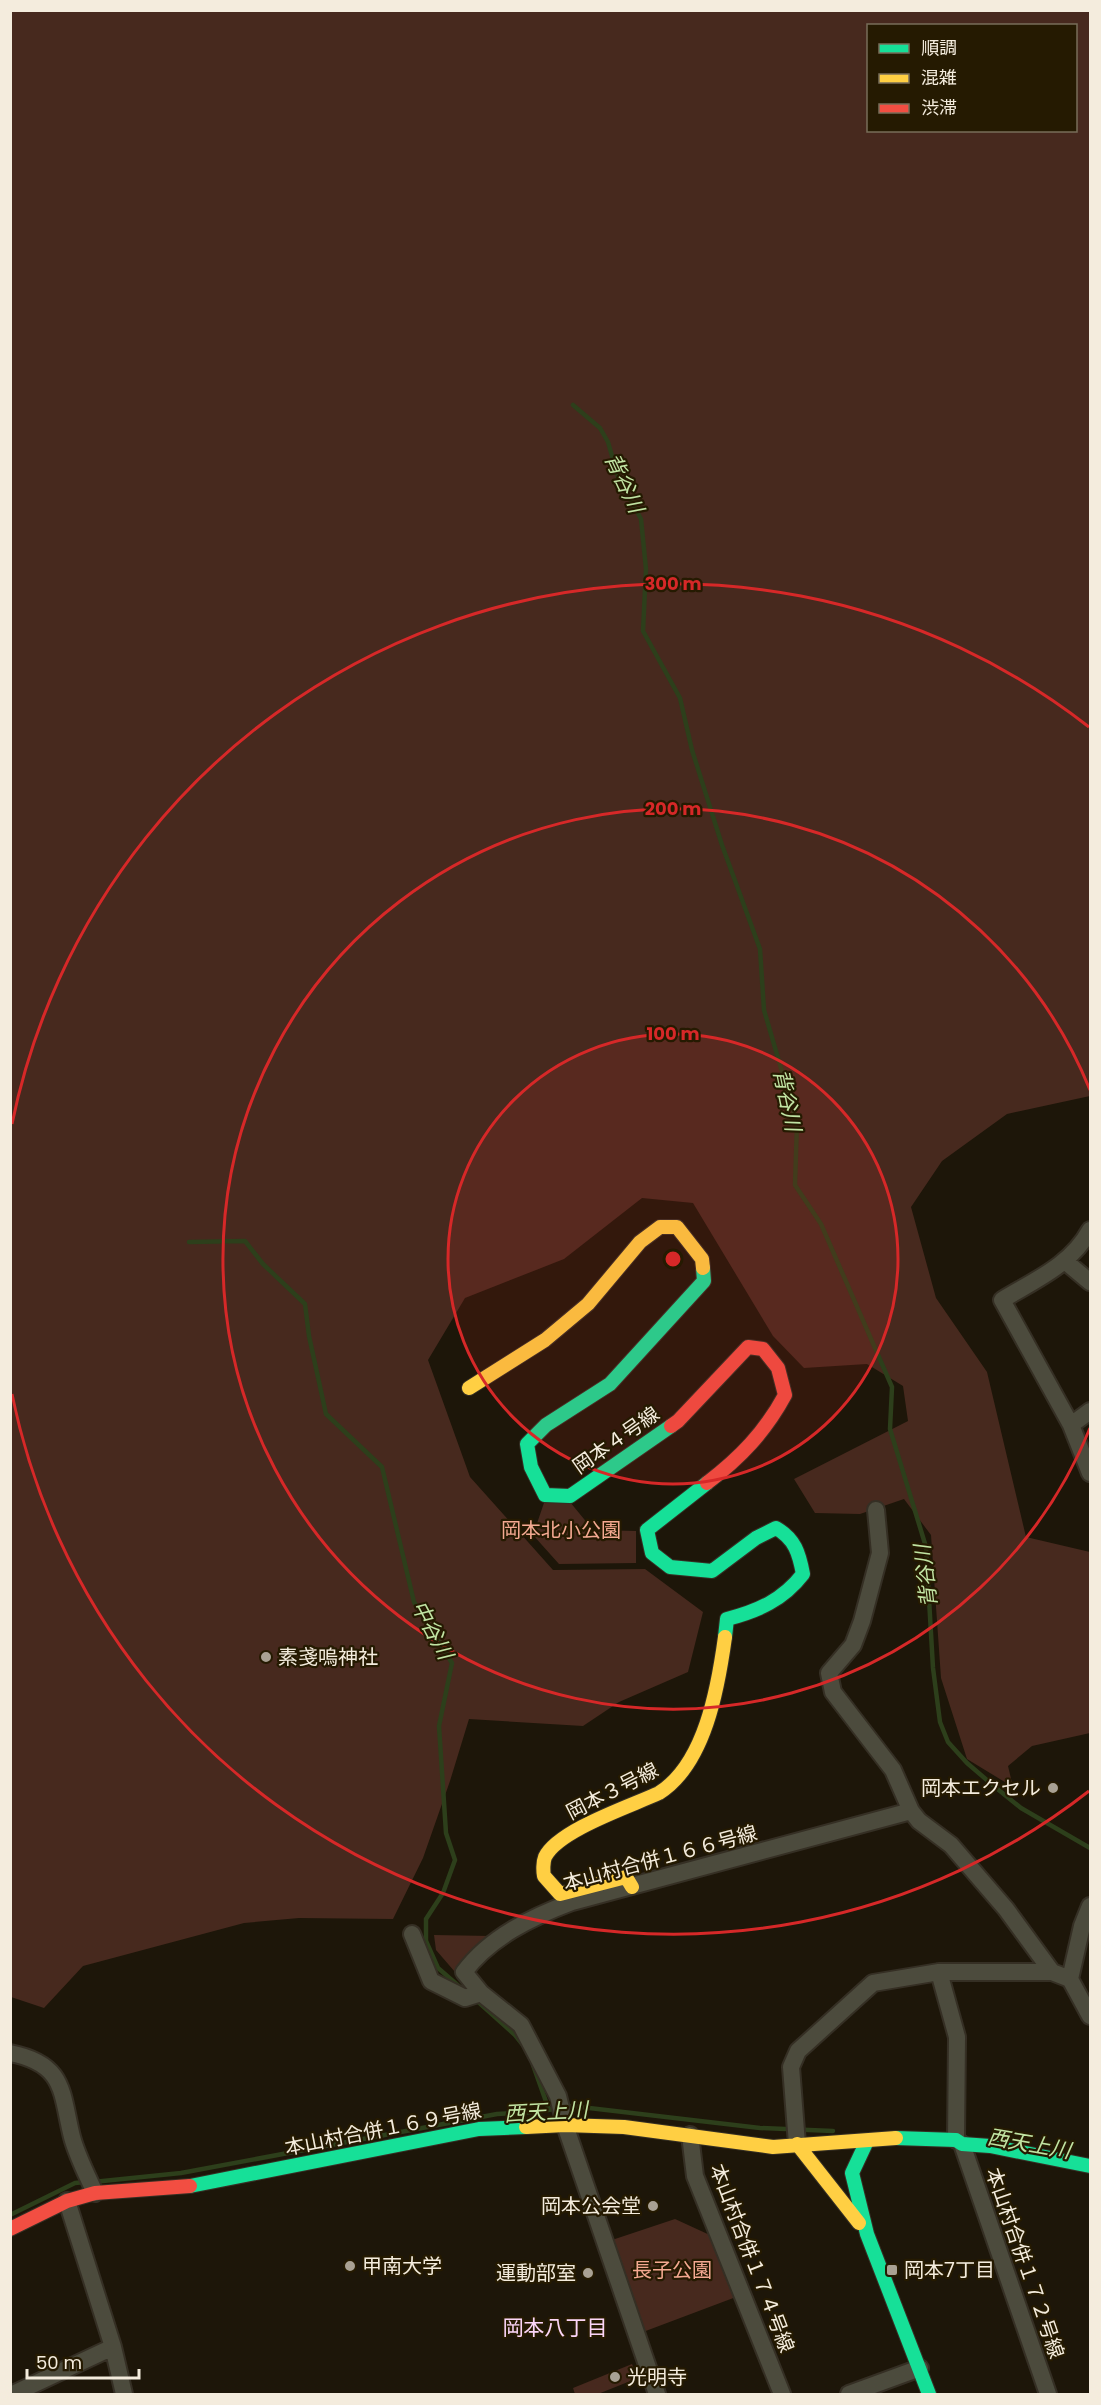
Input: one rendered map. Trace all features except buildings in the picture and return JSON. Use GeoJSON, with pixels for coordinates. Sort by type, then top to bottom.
{"type":"FeatureCollection","features":[{"type":"Feature","properties":{"kind":"street","name":"岡本４号線"},"geometry":{"type":"LineString","coordinates":[[469,1388],[545,1340],[588,1304],[640,1242],[660,1227],[677,1227],[702,1259],[704,1281],[610,1384],[546,1425],[527,1444],[531,1467],[545,1495],[570,1496],[678,1421],[748,1347],[763,1349],[778,1368],[785,1395],[776,1415],[751,1447],[711,1482],[647,1530],[652,1553],[670,1567],[712,1571],[756,1538],[776,1528],[789,1535],[796,1545],[803,1574]]}},
{"type":"Feature","properties":{"kind":"street"},"geometry":{"type":"LineString","coordinates":[[1090,1230],[1066,1262],[1002,1300],[1071,1425],[1090,1473]]}},
{"type":"Feature","properties":{"kind":"street"},"geometry":{"type":"LineString","coordinates":[[1066,1262],[1090,1282]]}},
{"type":"Feature","properties":{"kind":"street"},"geometry":{"type":"LineString","coordinates":[[1071,1425],[1090,1411]]}},
{"type":"Feature","properties":{"kind":"street"},"geometry":{"type":"LineString","coordinates":[[876,1510],[880,1553],[853,1646],[829,1673],[833,1692],[893,1770],[911,1811],[919,1821],[951,1845],[1006,1909],[1052,1972]]}},
{"type":"Feature","properties":{"kind":"street","name":"岡本３号線"},"geometry":{"type":"LineString","coordinates":[[632,1887],[627,1877],[560,1894],[543,1875],[543,1860],[553,1847],[574,1831],[647,1800],[672,1785],[688,1766],[702,1736],[719,1674],[727,1619],[765,1608],[796,1584],[803,1574]]}},
{"type":"Feature","properties":{"kind":"street","name":"本山村合併１６６号線"},"geometry":{"type":"LineString","coordinates":[[473,1995],[464,1972],[475,1957],[540,1914],[572,1902],[911,1811]]}},
{"type":"Feature","properties":{"kind":"street"},"geometry":{"type":"LineString","coordinates":[[1070,1979],[1082,1926],[1090,1906]]}},
{"type":"Feature","properties":{"kind":"street"},"geometry":{"type":"LineString","coordinates":[[412,1934],[431,1981],[473,1995],[521,2025],[558,2096],[565,2125],[657,2394]]}},
{"type":"Feature","properties":{"kind":"street"},"geometry":{"type":"LineString","coordinates":[[939,1972],[957,2037],[959,2142]]}},
{"type":"Feature","properties":{"kind":"street"},"geometry":{"type":"LineString","coordinates":[[867,2234],[832,2186],[797,2144],[792,2067],[798,2051],[873,1983],[939,1972],[1052,1972],[1070,1979],[1090,2016]]}},
{"type":"Feature","properties":{"kind":"street"},"geometry":{"type":"LineString","coordinates":[[11,2053],[40,2063],[61,2084],[72,2139],[92,2186]]}},
{"type":"Feature","properties":{"kind":"street","name":"本山村合併１６９号線"},"geometry":{"type":"LineString","coordinates":[[10,2229],[92,2186],[200,2185],[479,2129],[565,2125],[624,2127],[773,2147],[882,2139],[959,2142],[1090,2166]]}},
{"type":"Feature","properties":{"kind":"street","name":"本山村合併１７４号線"},"geometry":{"type":"LineString","coordinates":[[690,2135],[696,2176],[782,2394]]}},
{"type":"Feature","properties":{"kind":"street"},"geometry":{"type":"LineString","coordinates":[[842,2166],[867,2141]]}},
{"type":"Feature","properties":{"kind":"street","name":"本山村合併１７２号線"},"geometry":{"type":"LineString","coordinates":[[959,2142],[1048,2394]]}},
{"type":"Feature","properties":{"kind":"street"},"geometry":{"type":"LineString","coordinates":[[815,2144],[842,2166],[929,2394]]}},
{"type":"Feature","properties":{"kind":"street"},"geometry":{"type":"LineString","coordinates":[[67,2201],[113,2347],[124,2394]]}},
{"type":"Feature","properties":{"kind":"street"},"geometry":{"type":"LineString","coordinates":[[13,2394],[113,2347]]}},
{"type":"Feature","properties":{"kind":"street"},"geometry":{"type":"LineString","coordinates":[[849,2394],[920,2368]]}},
{"type":"Feature","properties":{"kind":"green space"},"geometry":{"type":"Polygon","coordinates":[[[10,11],[1090,11],[1090,1096],[1007,1114],[942,1161],[911,1207],[936,1298],[987,1372],[1026,1537],[1090,1552],[1090,1733],[1032,1746],[1008,1766],[1013,1787],[967,1759],[941,1678],[931,1535],[904,1499],[860,1514],[815,1513],[794,1479],[908,1421],[903,1386],[867,1364],[804,1368],[773,1336],[693,1203],[642,1198],[564,1259],[465,1298],[428,1360],[470,1477],[553,1570],[645,1569],[703,1612],[688,1672],[619,1702],[583,1726],[469,1719],[423,1858],[393,1919],[299,1918],[244,1923],[83,1966],[44,2008],[11,1997],[10,11]]]}},
{"type":"Feature","properties":{"kind":"green space","name":"岡本北小公園"},"geometry":{"type":"Polygon","coordinates":[[[545,1500],[570,1502],[593,1530],[636,1531],[636,1563],[559,1564],[533,1535],[545,1500]]]}},
{"type":"Feature","properties":{"kind":"green space"},"geometry":{"type":"Polygon","coordinates":[[[434,1935],[491,1936],[466,1956],[455,1972],[436,1950],[434,1935]]]}},
{"type":"Feature","properties":{"kind":"green space","name":"長子公園"},"geometry":{"type":"Polygon","coordinates":[[[675,2219],[712,2236],[736,2297],[643,2332],[612,2240],[675,2219]]]}},
{"type":"Feature","properties":{"kind":"green space"},"geometry":{"type":"Polygon","coordinates":[[[632,2364],[638,2378],[598,2394],[575,2394],[573,2388],[632,2364]]]}},
{"type":"Feature","properties":{"kind":"waterway","name":"背谷川"},"geometry":{"type":"LineString","coordinates":[[573,405],[600,428],[608,442],[618,477],[641,519],[646,569],[643,631],[680,698],[692,750],[722,845],[760,949],[764,1010],[797,1123],[795,1185],[821,1224],[892,1387],[890,1429],[926,1547],[933,1668],[940,1722],[948,1742],[967,1763],[995,1787],[1021,1808],[1090,1848]]}},
{"type":"Feature","properties":{"kind":"waterway","name":"中谷川"},"geometry":{"type":"LineString","coordinates":[[189,1242],[245,1241],[263,1264],[305,1304],[309,1336],[326,1414],[382,1467],[414,1602],[452,1663],[439,1726],[446,1833],[455,1860],[443,1893],[426,1919],[426,1941],[438,1968],[461,1988]]}},
{"type":"Feature","properties":{"kind":"waterway","name":"中谷川"},"geometry":{"type":"LineString","coordinates":[[475,1999],[523,2045]]}},
{"type":"Feature","properties":{"kind":"waterway","name":"中谷川"},"geometry":{"type":"LineString","coordinates":[[533,2065],[549,2110]]}},
{"type":"Feature","properties":{"kind":"waterway","name":"西天上川"},"geometry":{"type":"LineString","coordinates":[[93,2182],[181,2173],[497,2114],[536,2112],[572,2106],[760,2128],[833,2131]]}},
{"type":"Feature","properties":{"kind":"waterway","name":"西天上川"},"geometry":{"type":"LineString","coordinates":[[10,2215],[75,2183],[85,2182]]}},
{"type":"Feature","properties":{"kind":"traffic: fast"},"geometry":{"type":"LineString","coordinates":[[671,1426],[570,1496],[545,1495],[531,1467],[527,1444],[546,1425],[610,1384],[704,1281],[703,1268]]}},
{"type":"Feature","properties":{"kind":"traffic: fast"},"geometry":{"type":"LineString","coordinates":[[707,1483],[647,1530],[652,1553],[670,1567],[712,1571],[756,1538],[776,1528],[788,1537],[795,1547],[803,1574],[778,1598],[749,1612],[727,1619],[725,1637]]}},
{"type":"Feature","properties":{"kind":"traffic: fast"},"geometry":{"type":"LineString","coordinates":[[190,2186],[479,2129],[526,2127]]}},
{"type":"Feature","properties":{"kind":"traffic: fast"},"geometry":{"type":"LineString","coordinates":[[896,2138],[956,2140],[962,2144],[990,2146],[1090,2166]]}},
{"type":"Feature","properties":{"kind":"traffic: fast"},"geometry":{"type":"LineString","coordinates":[[867,2141],[852,2173],[867,2234],[929,2394]]}},
{"type":"Feature","properties":{"kind":"traffic: slow"},"geometry":{"type":"LineString","coordinates":[[469,1388],[545,1340],[588,1304],[640,1242],[660,1227],[677,1227],[702,1259],[703,1268]]}},
{"type":"Feature","properties":{"kind":"traffic: slow"},"geometry":{"type":"LineString","coordinates":[[632,1887],[626,1877],[560,1894],[544,1876],[545,1857],[552,1847],[579,1828],[659,1793],[675,1780],[688,1764],[707,1723],[725,1637]]}},
{"type":"Feature","properties":{"kind":"traffic: slow"},"geometry":{"type":"LineString","coordinates":[[526,2127],[565,2125],[624,2127],[773,2147],[896,2138]]}},
{"type":"Feature","properties":{"kind":"traffic: slow"},"geometry":{"type":"LineString","coordinates":[[797,2144],[859,2223]]}},
{"type":"Feature","properties":{"kind":"traffic: jam"},"geometry":{"type":"LineString","coordinates":[[671,1426],[748,1347],[763,1349],[778,1368],[785,1395],[769,1421],[751,1444],[707,1483]]}},
{"type":"Feature","properties":{"kind":"traffic: jam"},"geometry":{"type":"LineString","coordinates":[[10,2229],[67,2201],[95,2193],[190,2186]]}},
{"type":"Feature","properties":{"kind":"place","name":"素戔嗚神社"},"geometry":{"type":"Point","coordinates":[266,1657]}},
{"type":"Feature","properties":{"kind":"place","name":"岡本エクセル"},"geometry":{"type":"Point","coordinates":[1053,1788]}},
{"type":"Feature","properties":{"kind":"place","name":"岡本公会堂"},"geometry":{"type":"Point","coordinates":[653,2206]}},
{"type":"Feature","properties":{"kind":"place","name":"甲南大学"},"geometry":{"type":"Point","coordinates":[350,2266]}},
{"type":"Feature","properties":{"kind":"place","name":"岡本7丁目"},"geometry":{"type":"Point","coordinates":[892,2270]}},
{"type":"Feature","properties":{"kind":"place","name":"運動部室"},"geometry":{"type":"Point","coordinates":[588,2273]}},
{"type":"Feature","properties":{"kind":"place","name":"光明寺"},"geometry":{"type":"Point","coordinates":[615,2377]}},
{"type":"Feature","properties":{"kind":"district","name":"岡本八丁目"},"geometry":{"type":"Point","coordinates":[555,2328]}}]}
